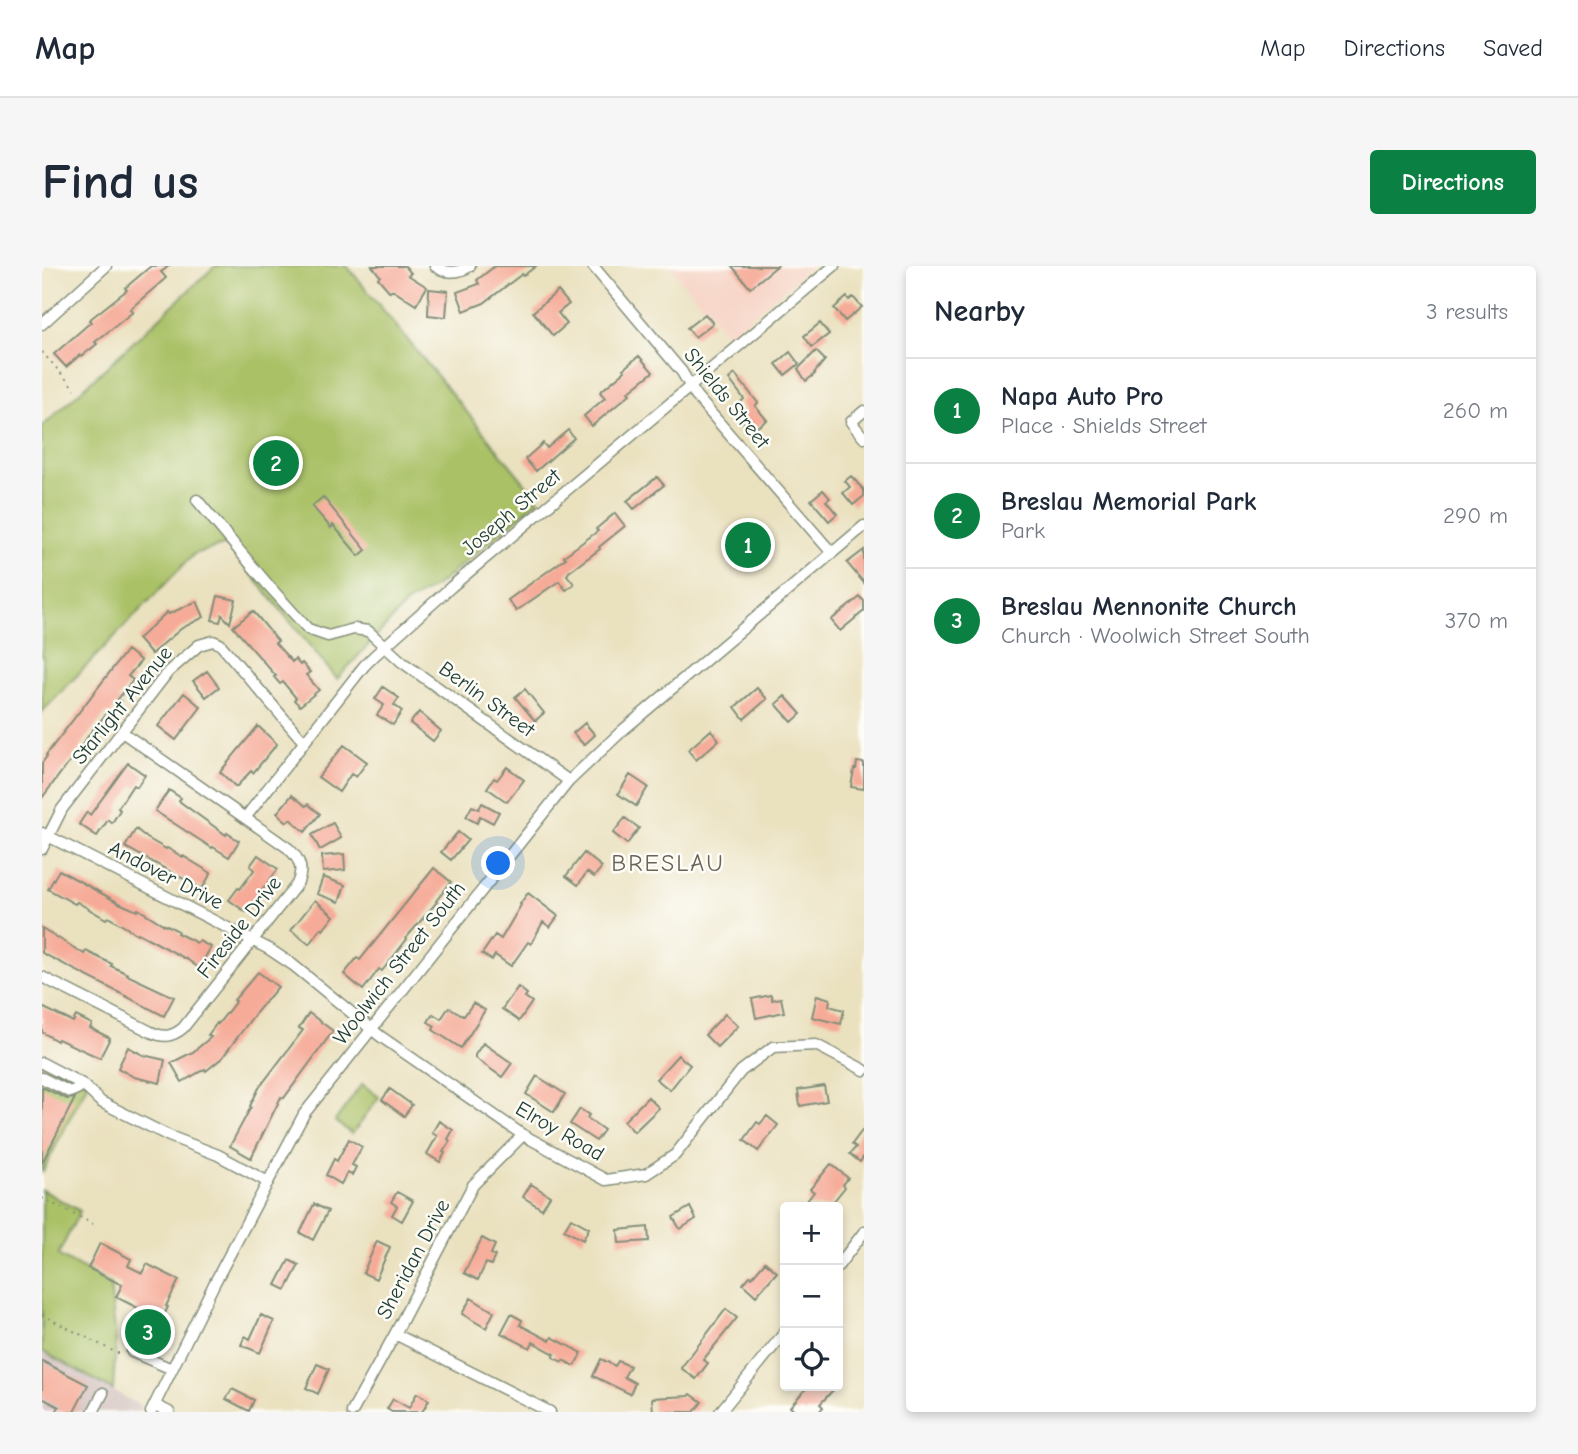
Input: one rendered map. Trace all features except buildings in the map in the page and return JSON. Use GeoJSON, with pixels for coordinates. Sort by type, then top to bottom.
{"type":"FeatureCollection","features":[{"type":"Feature","properties":{"kind":"street"},"geometry":{"type":"LineString","coordinates":[[42,324],[106,266]]}},
{"type":"Feature","properties":{"kind":"street"},"geometry":{"type":"LineString","coordinates":[[435,266],[442,271],[453,272],[470,266]]}},
{"type":"Feature","properties":{"kind":"street","name":"Shields Street"},"geometry":{"type":"LineString","coordinates":[[593,266],[682,372],[696,396],[832,553]]}},
{"type":"Feature","properties":{"kind":"street","name":"Joseph Street"},"geometry":{"type":"LineString","coordinates":[[245,818],[364,666],[384,646],[834,266]]}},
{"type":"Feature","properties":{"kind":"street"},"geometry":{"type":"LineString","coordinates":[[864,411],[851,422],[864,438]]}},
{"type":"Feature","properties":{"kind":"street","name":"Berlin Street"},"geometry":{"type":"LineString","coordinates":[[197,500],[268,586],[309,629],[328,636],[354,629],[368,631],[402,662],[569,781]]}},
{"type":"Feature","properties":{"kind":"street","name":"Woolwich Street South"},"geometry":{"type":"LineString","coordinates":[[153,1408],[214,1284],[304,1115],[569,781],[623,730],[864,526]]}},
{"type":"Feature","properties":{"kind":"street","name":"Starlight Avenue"},"geometry":{"type":"LineString","coordinates":[[42,849],[45,835],[62,809],[168,672],[199,645],[213,640],[219,644],[304,742]]}},
{"type":"Feature","properties":{"kind":"street","name":"Fireside Drive"},"geometry":{"type":"LineString","coordinates":[[42,977],[151,1032],[172,1035],[183,1028],[300,877],[299,860],[288,848],[122,732]]}},
{"type":"Feature","properties":{"kind":"street","name":"Andover Drive"},"geometry":{"type":"LineString","coordinates":[[45,835],[269,948],[372,1029]]}},
{"type":"Feature","properties":{"kind":"street","name":"Elroy Road"},"geometry":{"type":"LineString","coordinates":[[372,1029],[523,1135],[606,1180],[646,1174],[675,1155],[741,1071],[774,1047],[816,1045],[864,1070]]}},
{"type":"Feature","properties":{"kind":"street"},"geometry":{"type":"LineString","coordinates":[[42,1063],[82,1084],[101,1102],[169,1136],[218,1155],[268,1182]]}},
{"type":"Feature","properties":{"kind":"street"},"geometry":{"type":"LineString","coordinates":[[42,1077],[69,1092],[78,1089],[82,1084]]}},
{"type":"Feature","properties":{"kind":"street","name":"Sheridan Drive"},"geometry":{"type":"LineString","coordinates":[[352,1412],[473,1185],[523,1135]]}},
{"type":"Feature","properties":{"kind":"street"},"geometry":{"type":"LineString","coordinates":[[839,1265],[864,1232]]}},
{"type":"Feature","properties":{"kind":"street"},"geometry":{"type":"LineString","coordinates":[[395,1335],[550,1412]]}},
{"type":"Feature","properties":{"kind":"street"},"geometry":{"type":"LineString","coordinates":[[720,1412],[780,1338]]}},
{"type":"Feature","properties":{"kind":"street"},"geometry":{"type":"LineString","coordinates":[[132,1352],[172,1368]]}},
{"type":"Feature","properties":{"kind":"street"},"geometry":{"type":"LineString","coordinates":[[93,1412],[103,1393]]}},
{"type":"Feature","properties":{"kind":"street"},"geometry":{"type":"LineString","coordinates":[[153,1408],[169,1412]]}},
{"type":"Feature","properties":{"kind":"path"},"geometry":{"type":"LineString","coordinates":[[42,352],[75,389]]}},
{"type":"Feature","properties":{"kind":"path"},"geometry":{"type":"LineString","coordinates":[[42,1198],[93,1224]]}},
{"type":"Feature","properties":{"kind":"path"},"geometry":{"type":"LineString","coordinates":[[42,1315],[117,1353],[132,1352]]}},
{"type":"Feature","properties":{"kind":"shaded area"},"geometry":{"type":"Polygon","coordinates":[[[669,266],[812,266],[728,336],[669,266]]]}},
{"type":"Feature","properties":{"kind":"shaded area"},"geometry":{"type":"Polygon","coordinates":[[[42,1352],[141,1406],[138,1412],[42,1412],[42,1352]]]}},
{"type":"Feature","properties":{"kind":"green space"},"geometry":{"type":"Polygon","coordinates":[[[215,266],[347,266],[539,500],[439,584],[406,604],[337,679],[227,544],[194,554],[42,712],[42,427],[215,266]]]}},
{"type":"Feature","properties":{"kind":"green space"},"geometry":{"type":"Polygon","coordinates":[[[42,1061],[88,1083],[42,1173],[42,1061]]]}},
{"type":"Feature","properties":{"kind":"green space"},"geometry":{"type":"Polygon","coordinates":[[[362,1084],[379,1097],[352,1134],[335,1121],[362,1084]]]}},
{"type":"Feature","properties":{"kind":"green space"},"geometry":{"type":"Polygon","coordinates":[[[42,1190],[80,1211],[58,1255],[110,1284],[116,1341],[113,1390],[42,1351],[42,1190]]]}},
{"type":"Feature","properties":{"kind":"place","name":"Breslau Memorial Park"},"geometry":{"type":"Point","coordinates":[276,463]}},
{"type":"Feature","properties":{"kind":"place","name":"Napa Auto Pro"},"geometry":{"type":"Point","coordinates":[748,545]}},
{"type":"Feature","properties":{"kind":"place","name":"Breslau Mennonite Church"},"geometry":{"type":"Point","coordinates":[148,1332]}},
{"type":"Feature","properties":{"kind":"district","name":"BRESLAU"},"geometry":{"type":"Point","coordinates":[668,863]}}]}
